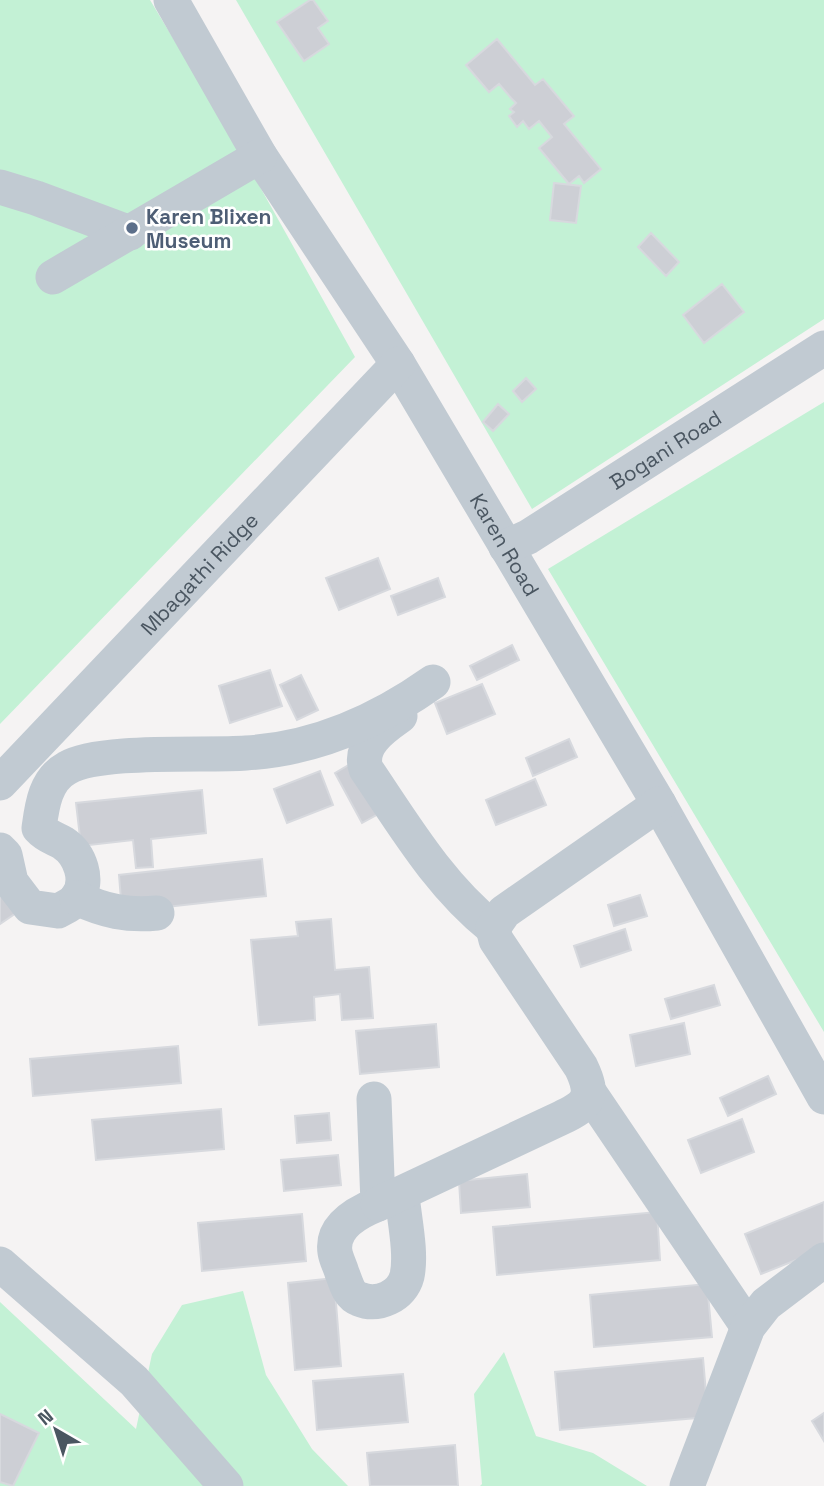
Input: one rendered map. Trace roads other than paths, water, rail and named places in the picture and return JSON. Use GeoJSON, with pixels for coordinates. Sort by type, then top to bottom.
{"type":"FeatureCollection","features":[{"type":"Feature","properties":{"kind":"street","name":"Karen Road"},"geometry":{"type":"LineString","coordinates":[[171,0],[260,156],[398,365],[659,804],[824,1097]]}},
{"type":"Feature","properties":{"kind":"street"},"geometry":{"type":"LineString","coordinates":[[53,277],[260,156]]}},
{"type":"Feature","properties":{"kind":"street"},"geometry":{"type":"LineString","coordinates":[[0,187],[130,233]]}},
{"type":"Feature","properties":{"kind":"street","name":"Bogani Road"},"geometry":{"type":"LineString","coordinates":[[506,547],[528,537],[824,348]]}},
{"type":"Feature","properties":{"kind":"street","name":"Mbagathi Ridge"},"geometry":{"type":"LineString","coordinates":[[0,783],[398,365]]}},
{"type":"Feature","properties":{"kind":"street"},"geometry":{"type":"LineString","coordinates":[[0,850],[5,855],[11,882],[30,906],[58,911],[77,898],[82,884],[82,869],[74,853],[39,828],[46,792],[55,776],[66,768],[80,762],[126,757],[248,753],[295,747],[365,723],[444,680],[379,732],[370,742],[364,761],[373,779],[434,867],[461,900],[493,928],[496,940],[581,1067],[589,1084],[589,1092],[586,1102],[578,1110],[390,1199],[374,1099]]}},
{"type":"Feature","properties":{"kind":"street"},"geometry":{"type":"LineString","coordinates":[[493,928],[505,912],[659,804]]}},
{"type":"Feature","properties":{"kind":"street"},"geometry":{"type":"LineString","coordinates":[[77,898],[108,910],[135,915],[157,913]]}},
{"type":"Feature","properties":{"kind":"street"},"geometry":{"type":"LineString","coordinates":[[589,1092],[748,1328]]}},
{"type":"Feature","properties":{"kind":"street"},"geometry":{"type":"LineString","coordinates":[[687,1486],[748,1328],[766,1304],[824,1260]]}},
{"type":"Feature","properties":{"kind":"street"},"geometry":{"type":"LineString","coordinates":[[0,1264],[134,1381],[226,1486]]}},
{"type":"Feature","properties":{"kind":"place","name":"Karen Blixen Museum"},"geometry":{"type":"Point","coordinates":[132,228]}}]}
